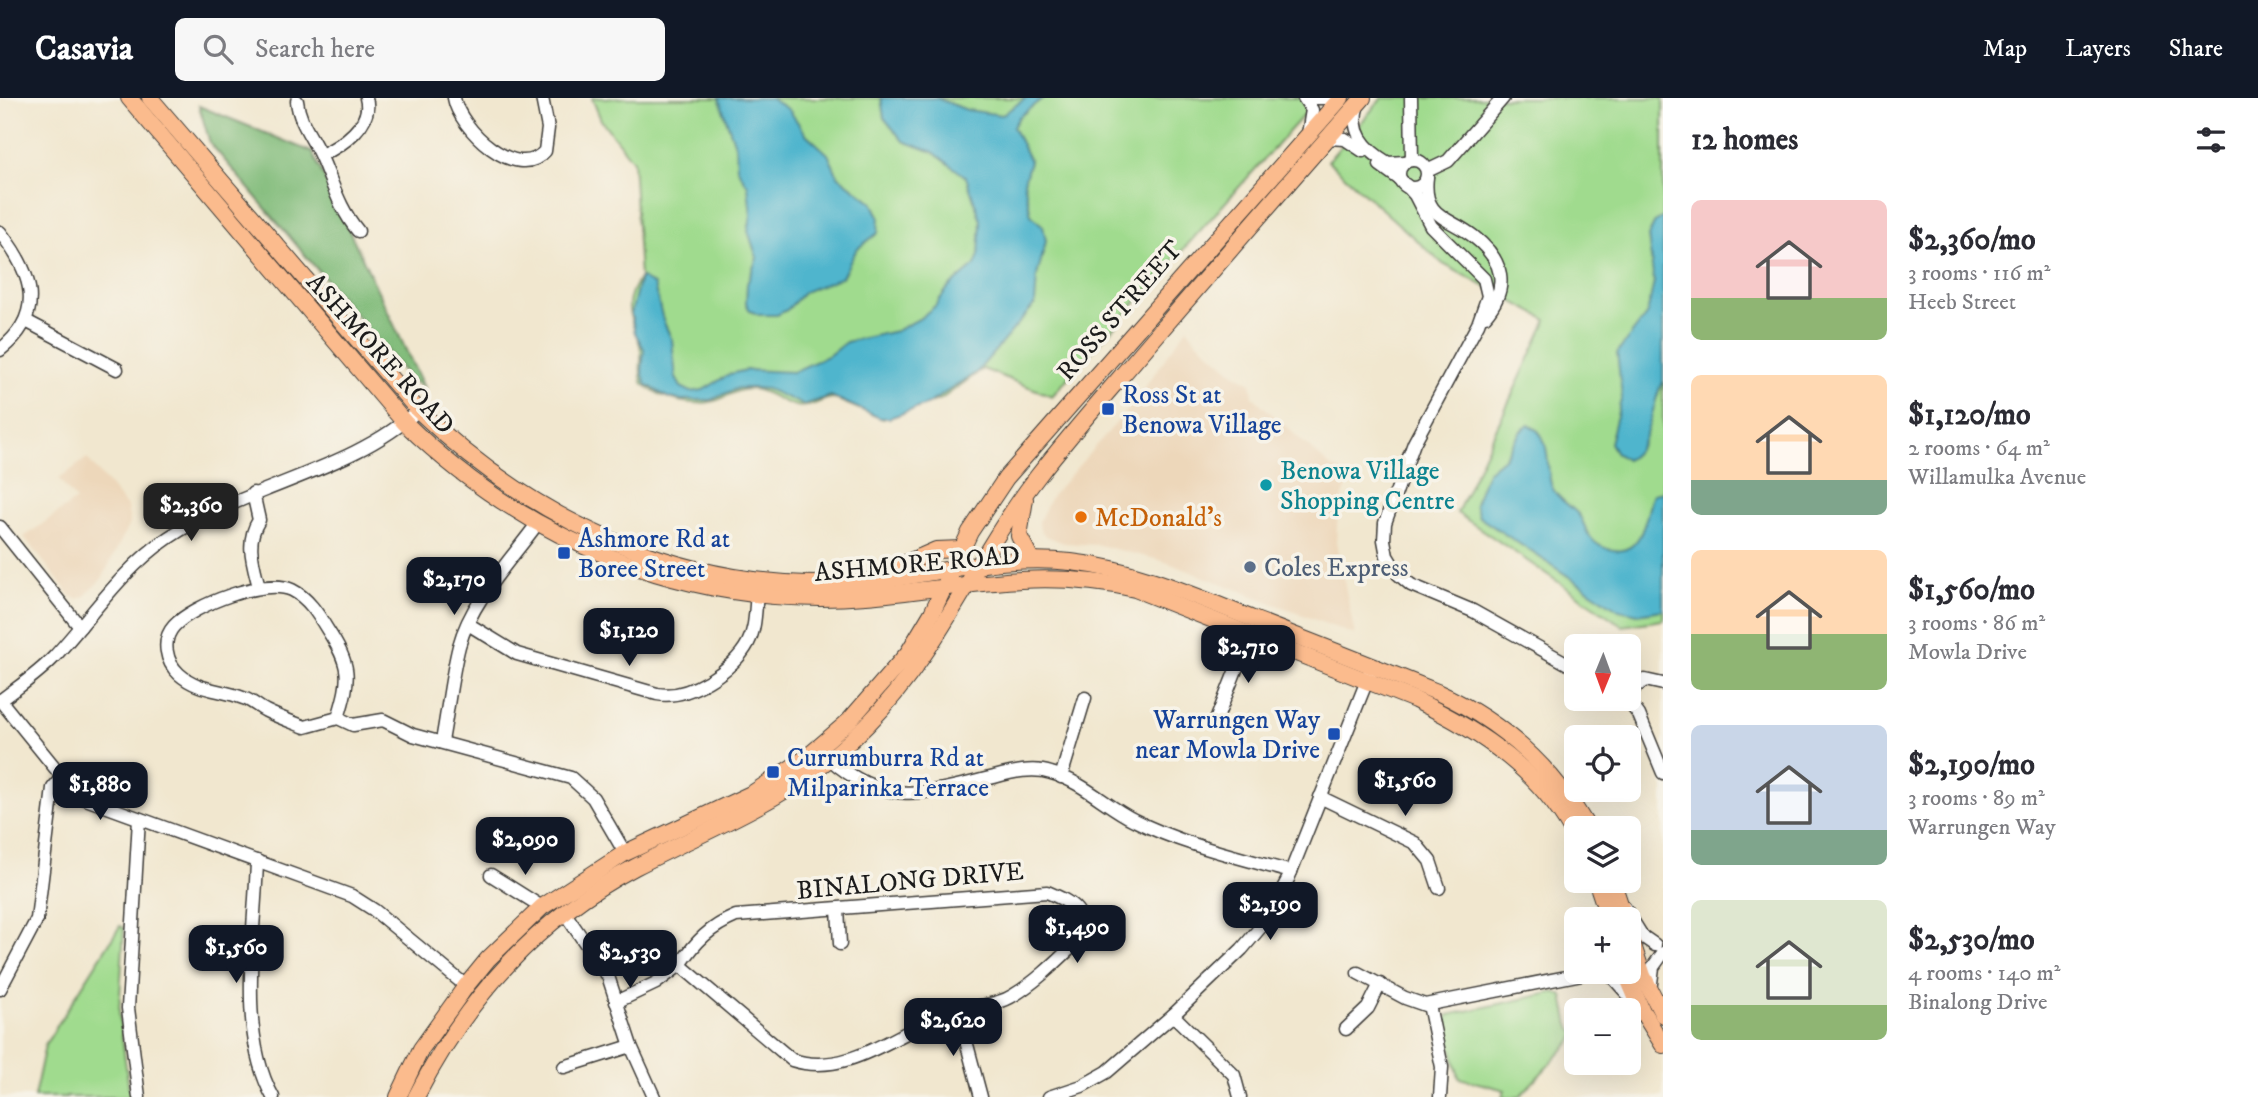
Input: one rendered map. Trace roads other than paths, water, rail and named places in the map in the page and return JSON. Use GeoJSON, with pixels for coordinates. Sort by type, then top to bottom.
{"type":"FeatureCollection","features":[{"type":"Feature","properties":{"kind":"main road","name":"ASHMORE ROAD"},"geometry":{"type":"LineString","coordinates":[[128,98],[405,423],[466,477],[537,524],[602,555],[666,577],[712,589],[757,594],[837,598],[1031,578],[1105,582],[1135,589],[1250,634],[1446,696],[1513,738],[1548,772],[1579,816]]}},
{"type":"Feature","properties":{"kind":"main road","name":"ASHMORE ROAD"},"geometry":{"type":"LineString","coordinates":[[150,98],[418,411],[496,478],[547,510],[639,552],[680,565],[742,578],[809,584],[863,582],[979,562],[1031,559],[1096,565],[1151,579],[1369,673],[1445,713],[1503,751],[1538,784],[1564,821]]}},
{"type":"Feature","properties":{"kind":"main road","name":"ROSS STREET"},"geometry":{"type":"LineString","coordinates":[[398,1097],[421,1049],[466,986],[488,959],[542,907],[625,853],[753,793],[821,747],[869,702],[923,629],[961,549],[986,505],[1016,466],[1341,98]]}},
{"type":"Feature","properties":{"kind":"main road","name":"ROSS STREET"},"geometry":{"type":"LineString","coordinates":[[416,1097],[445,1044],[476,1001],[515,955],[564,912],[636,867],[766,804],[830,759],[873,718],[916,669],[979,562],[1028,489],[1211,269],[1361,101]]}},
{"type":"Feature","properties":{"kind":"main road"},"geometry":{"type":"LineString","coordinates":[[1028,489],[1018,531],[1023,548],[1031,559]]}},
{"type":"Feature","properties":{"kind":"main road"},"geometry":{"type":"LineString","coordinates":[[863,582],[933,551],[961,549]]}},
{"type":"Feature","properties":{"kind":"main road"},"geometry":{"type":"LineString","coordinates":[[1617,893],[1622,907]]}},
{"type":"Feature","properties":{"kind":"main road"},"geometry":{"type":"LineString","coordinates":[[1641,974],[1663,1015]]}},
{"type":"Feature","properties":{"kind":"main road"},"geometry":{"type":"LineString","coordinates":[[1631,984],[1642,1011],[1663,1045]]}},
{"type":"Feature","properties":{"kind":"street"},"geometry":{"type":"LineString","coordinates":[[321,155],[342,143],[363,121],[368,105],[366,98]]}},
{"type":"Feature","properties":{"kind":"street"},"geometry":{"type":"LineString","coordinates":[[454,98],[469,127],[503,157],[522,162],[534,160],[545,151],[548,128],[542,98]]}},
{"type":"Feature","properties":{"kind":"street"},"geometry":{"type":"LineString","coordinates":[[1304,98],[1312,110],[1308,135]]}},
{"type":"Feature","properties":{"kind":"street"},"geometry":{"type":"LineString","coordinates":[[1315,98],[1335,98]]}},
{"type":"Feature","properties":{"kind":"street"},"geometry":{"type":"LineString","coordinates":[[1404,183],[1399,171],[1409,161],[1411,98]]}},
{"type":"Feature","properties":{"kind":"street"},"geometry":{"type":"LineString","coordinates":[[1486,118],[1496,98]]}},
{"type":"Feature","properties":{"kind":"street"},"geometry":{"type":"LineString","coordinates":[[1404,183],[1420,186],[1427,174],[1448,161],[1503,98]]}},
{"type":"Feature","properties":{"kind":"street"},"geometry":{"type":"LineString","coordinates":[[297,101],[304,126],[321,155],[339,206],[358,231]]}},
{"type":"Feature","properties":{"kind":"street"},"geometry":{"type":"LineString","coordinates":[[1361,101],[1354,121],[1360,139],[1388,163],[1422,163],[1427,174],[1427,198],[1438,216],[1474,237],[1492,256],[1501,278],[1493,298],[1414,443],[1385,523],[1385,551],[1395,570],[1410,585],[1473,611],[1564,662]]}},
{"type":"Feature","properties":{"kind":"street"},"geometry":{"type":"LineString","coordinates":[[1327,138],[1352,142],[1404,183],[1415,195],[1431,226],[1484,279],[1493,298]]}},
{"type":"Feature","properties":{"kind":"street"},"geometry":{"type":"LineString","coordinates":[[0,232],[26,270],[30,298],[26,321],[0,350]]}},
{"type":"Feature","properties":{"kind":"street"},"geometry":{"type":"LineString","coordinates":[[26,321],[117,369]]}},
{"type":"Feature","properties":{"kind":"street"},"geometry":{"type":"LineString","coordinates":[[418,411],[405,423],[372,444],[207,514],[152,549],[41,669],[0,700],[62,777],[83,798],[363,902],[466,986]]}},
{"type":"Feature","properties":{"kind":"street"},"geometry":{"type":"LineString","coordinates":[[253,493],[259,520],[251,532],[250,550],[259,587]]}},
{"type":"Feature","properties":{"kind":"street"},"geometry":{"type":"LineString","coordinates":[[442,741],[460,644],[468,624],[479,604],[537,524]]}},
{"type":"Feature","properties":{"kind":"street"},"geometry":{"type":"LineString","coordinates":[[0,527],[80,627]]}},
{"type":"Feature","properties":{"kind":"street"},"geometry":{"type":"LineString","coordinates":[[338,718],[348,683],[343,653],[306,599],[292,590],[276,585],[259,587],[217,602],[173,627],[166,645],[168,661],[194,685],[244,698],[305,727],[338,718],[353,725],[383,720],[413,735],[571,778],[593,798],[625,853]]}},
{"type":"Feature","properties":{"kind":"street"},"geometry":{"type":"LineString","coordinates":[[468,624],[517,654],[657,694],[674,695],[712,677],[742,652],[751,636],[757,594]]}},
{"type":"Feature","properties":{"kind":"street"},"geometry":{"type":"LineString","coordinates":[[1215,723],[1250,634]]}},
{"type":"Feature","properties":{"kind":"street"},"geometry":{"type":"LineString","coordinates":[[1057,1096],[1107,1072],[1173,1015],[1242,949],[1265,922],[1291,872],[1369,673]]}},
{"type":"Feature","properties":{"kind":"street"},"geometry":{"type":"LineString","coordinates":[[1642,682],[1645,680],[1663,684]]}},
{"type":"Feature","properties":{"kind":"street"},"geometry":{"type":"LineString","coordinates":[[1061,778],[1085,698]]}},
{"type":"Feature","properties":{"kind":"street"},"geometry":{"type":"LineString","coordinates":[[1635,711],[1663,774]]}},
{"type":"Feature","properties":{"kind":"street"},"geometry":{"type":"LineString","coordinates":[[830,759],[864,783],[908,795],[924,794],[1019,771],[1051,772],[1132,819],[1171,838],[1291,872]]}},
{"type":"Feature","properties":{"kind":"street"},"geometry":{"type":"LineString","coordinates":[[0,989],[37,919],[51,797],[53,788],[62,777]]}},
{"type":"Feature","properties":{"kind":"street"},"geometry":{"type":"LineString","coordinates":[[1320,797],[1415,843],[1430,861],[1439,888]]}},
{"type":"Feature","properties":{"kind":"street"},"geometry":{"type":"LineString","coordinates":[[139,819],[128,1008],[139,1097]]}},
{"type":"Feature","properties":{"kind":"street"},"geometry":{"type":"LineString","coordinates":[[257,861],[252,1020],[261,1075],[273,1097]]}},
{"type":"Feature","properties":{"kind":"street"},"geometry":{"type":"LineString","coordinates":[[491,875],[542,907]]}},
{"type":"Feature","properties":{"kind":"street","name":"BINALONG DRIVE"},"geometry":{"type":"LineString","coordinates":[[617,1002],[656,983],[680,965],[695,943],[715,925],[736,916],[1047,892],[1070,901],[1080,913],[1082,930],[1076,943],[1014,996],[1000,1002],[958,1010],[928,1021],[867,1052],[838,1063],[810,1066],[792,1060],[680,965]]}},
{"type":"Feature","properties":{"kind":"street"},"geometry":{"type":"LineString","coordinates":[[1620,901],[1640,933],[1661,948]]}},
{"type":"Feature","properties":{"kind":"street"},"geometry":{"type":"LineString","coordinates":[[838,909],[840,944]]}},
{"type":"Feature","properties":{"kind":"street"},"geometry":{"type":"LineString","coordinates":[[564,912],[608,976],[631,1046],[654,1097]]}},
{"type":"Feature","properties":{"kind":"street"},"geometry":{"type":"LineString","coordinates":[[1641,954],[1661,948]]}},
{"type":"Feature","properties":{"kind":"street"},"geometry":{"type":"LineString","coordinates":[[1650,991],[1653,967],[1661,948]]}},
{"type":"Feature","properties":{"kind":"street"},"geometry":{"type":"LineString","coordinates":[[1358,972],[1412,1002],[1429,1004],[1564,977]]}},
{"type":"Feature","properties":{"kind":"street"},"geometry":{"type":"LineString","coordinates":[[1618,984],[1642,1011]]}},
{"type":"Feature","properties":{"kind":"street"},"geometry":{"type":"LineString","coordinates":[[1346,1029],[1368,1008],[1380,985]]}},
{"type":"Feature","properties":{"kind":"street"},"geometry":{"type":"LineString","coordinates":[[1429,1004],[1442,1067],[1440,1097]]}},
{"type":"Feature","properties":{"kind":"street"},"geometry":{"type":"LineString","coordinates":[[958,1010],[981,1097]]}},
{"type":"Feature","properties":{"kind":"street"},"geometry":{"type":"LineString","coordinates":[[1173,1015],[1234,1075],[1240,1097]]}},
{"type":"Feature","properties":{"kind":"street"},"geometry":{"type":"LineString","coordinates":[[564,1066],[631,1046]]}},
{"type":"Feature","properties":{"kind":"water"},"geometry":{"type":"Polygon","coordinates":[[[719,98],[770,98],[789,110],[806,134],[828,154],[838,176],[872,202],[879,216],[878,233],[857,249],[842,277],[804,292],[787,310],[777,315],[759,315],[750,311],[746,303],[747,284],[757,258],[748,231],[751,216],[748,186],[737,168],[736,148],[719,98]]]}},
{"type":"Feature","properties":{"kind":"water"},"geometry":{"type":"Polygon","coordinates":[[[881,98],[936,98],[967,110],[1002,115],[1026,98],[1043,98],[1019,117],[1013,127],[1030,161],[1024,182],[1031,215],[1043,226],[1046,241],[1037,276],[1035,304],[977,372],[926,405],[889,418],[880,418],[831,396],[803,405],[767,389],[738,388],[711,400],[681,400],[669,398],[646,384],[642,372],[644,349],[635,333],[631,314],[640,277],[654,285],[663,320],[672,340],[676,378],[681,387],[691,392],[703,390],[730,374],[746,370],[793,372],[828,356],[846,342],[896,331],[919,319],[935,306],[948,288],[975,265],[979,255],[981,221],[966,177],[933,152],[903,141],[884,118],[881,98]]]}},
{"type":"Feature","properties":{"kind":"water"},"geometry":{"type":"Polygon","coordinates":[[[1663,217],[1663,380],[1645,437],[1634,455],[1626,460],[1616,453],[1610,443],[1622,396],[1617,353],[1647,314],[1654,282],[1648,236],[1655,222],[1663,217]]]}},
{"type":"Feature","properties":{"kind":"water"},"geometry":{"type":"Polygon","coordinates":[[[1529,425],[1542,436],[1554,491],[1578,514],[1589,535],[1601,547],[1624,550],[1632,546],[1642,531],[1653,494],[1663,492],[1663,610],[1638,614],[1619,610],[1479,517],[1475,504],[1487,472],[1504,458],[1521,431],[1529,425]]]}},
{"type":"Feature","properties":{"kind":"place","name":"Ross St at Benowa Village"},"geometry":{"type":"Point","coordinates":[1108,409]}},
{"type":"Feature","properties":{"kind":"place","name":"Benowa Village Shopping Centre"},"geometry":{"type":"Point","coordinates":[1266,485]}},
{"type":"Feature","properties":{"kind":"place","name":"McDonald's"},"geometry":{"type":"Point","coordinates":[1081,517]}},
{"type":"Feature","properties":{"kind":"place","name":"Ashmore Rd at Boree Street"},"geometry":{"type":"Point","coordinates":[564,553]}},
{"type":"Feature","properties":{"kind":"place","name":"Coles Express"},"geometry":{"type":"Point","coordinates":[1250,567]}},
{"type":"Feature","properties":{"kind":"place","name":"Warrungen Way near Mowla Drive"},"geometry":{"type":"Point","coordinates":[1334,734]}},
{"type":"Feature","properties":{"kind":"place","name":"Currumburra Rd at Milparinka Terrace"},"geometry":{"type":"Point","coordinates":[773,772]}}]}
